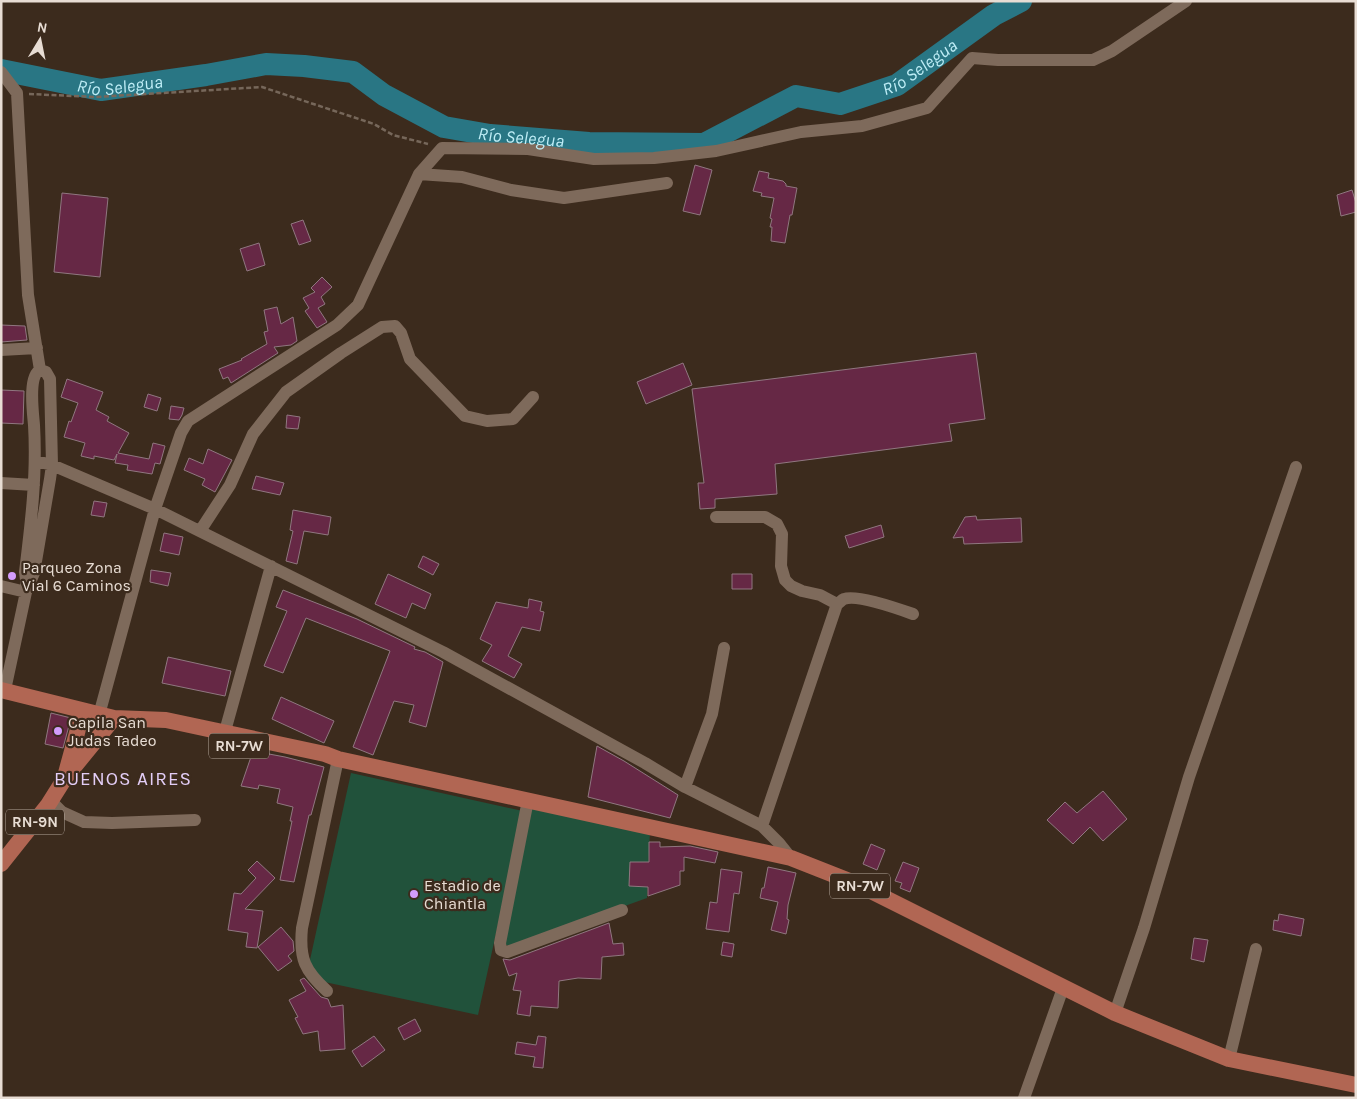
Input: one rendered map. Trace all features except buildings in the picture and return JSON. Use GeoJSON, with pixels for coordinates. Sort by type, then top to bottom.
{"type":"FeatureCollection","features":[{"type":"Feature","properties":{"kind":"main road"},"geometry":{"type":"LineString","coordinates":[[3,690],[107,717]]}},
{"type":"Feature","properties":{"kind":"main road","name":"RN-9N"},"geometry":{"type":"LineString","coordinates":[[65,778],[83,711]]}},
{"type":"Feature","properties":{"kind":"main road","name":"RN-7W"},"geometry":{"type":"LineString","coordinates":[[107,717],[140,720],[162,729],[223,737],[324,762],[338,759],[791,858],[857,884],[1115,1013],[1230,1059],[1356,1085]]}},
{"type":"Feature","properties":{"kind":"main road","name":"RN-9N"},"geometry":{"type":"LineString","coordinates":[[1,864],[51,801],[107,717]]}},
{"type":"Feature","properties":{"kind":"street"},"geometry":{"type":"LineString","coordinates":[[107,717],[155,509],[182,433],[188,422],[337,325],[358,305],[419,174],[442,148],[528,149],[594,159],[654,158],[716,151],[801,132],[862,126],[927,108],[972,58],[998,60],[1093,60],[1112,51],[1186,1]]}},
{"type":"Feature","properties":{"kind":"street"},"geometry":{"type":"LineString","coordinates":[[5,77],[17,93],[28,295],[40,370]]}},
{"type":"Feature","properties":{"kind":"street"},"geometry":{"type":"LineString","coordinates":[[419,174],[462,177],[511,190],[564,198],[667,183]]}},
{"type":"Feature","properties":{"kind":"street"},"geometry":{"type":"LineString","coordinates":[[200,531],[230,485],[253,434],[286,392],[382,327],[395,326],[402,332],[410,359],[465,416],[487,421],[513,420],[533,398]]}},
{"type":"Feature","properties":{"kind":"street"},"geometry":{"type":"LineString","coordinates":[[1,350],[37,348]]}},
{"type":"Feature","properties":{"kind":"street"},"geometry":{"type":"LineString","coordinates":[[26,590],[24,572],[36,462],[32,393],[35,375],[40,370]]}},
{"type":"Feature","properties":{"kind":"street"},"geometry":{"type":"LineString","coordinates":[[3,690],[26,590],[34,573],[52,465],[50,379],[46,372],[40,370]]}},
{"type":"Feature","properties":{"kind":"street"},"geometry":{"type":"LineString","coordinates":[[36,462],[52,465],[155,509],[443,652],[685,787],[762,826],[791,858]]}},
{"type":"Feature","properties":{"kind":"street"},"geometry":{"type":"LineString","coordinates":[[1115,1013],[1144,928],[1189,777],[1296,467]]}},
{"type":"Feature","properties":{"kind":"street"},"geometry":{"type":"LineString","coordinates":[[1,482],[34,485]]}},
{"type":"Feature","properties":{"kind":"street"},"geometry":{"type":"LineString","coordinates":[[716,517],[765,517],[778,524],[782,534],[781,566],[785,580],[791,586],[802,591],[820,595],[837,604]]}},
{"type":"Feature","properties":{"kind":"street"},"geometry":{"type":"LineString","coordinates":[[223,737],[272,566]]}},
{"type":"Feature","properties":{"kind":"street"},"geometry":{"type":"LineString","coordinates":[[1,586],[26,590]]}},
{"type":"Feature","properties":{"kind":"street"},"geometry":{"type":"LineString","coordinates":[[762,826],[837,604],[844,599],[854,598],[885,604],[913,614]]}},
{"type":"Feature","properties":{"kind":"street"},"geometry":{"type":"LineString","coordinates":[[685,787],[712,714],[724,648]]}},
{"type":"Feature","properties":{"kind":"street"},"geometry":{"type":"LineString","coordinates":[[327,991],[313,978],[306,968],[301,942],[302,928],[338,759]]}},
{"type":"Feature","properties":{"kind":"street"},"geometry":{"type":"LineString","coordinates":[[528,800],[500,943],[501,950],[507,952],[622,910]]}},
{"type":"Feature","properties":{"kind":"street"},"geometry":{"type":"LineString","coordinates":[[51,801],[62,812],[84,822],[112,824],[195,820]]}},
{"type":"Feature","properties":{"kind":"street"},"geometry":{"type":"LineString","coordinates":[[1230,1059],[1256,949]]}},
{"type":"Feature","properties":{"kind":"street"},"geometry":{"type":"LineString","coordinates":[[1024,1098],[1063,988]]}},
{"type":"Feature","properties":{"kind":"path"},"geometry":{"type":"LineString","coordinates":[[17,93],[96,97],[262,87],[374,124],[393,135],[442,148]]}},
{"type":"Feature","properties":{"kind":"green space","name":"Estadio de Chiantla"},"geometry":{"type":"Polygon","coordinates":[[[351,773],[523,811],[478,1015],[306,978],[351,773]]]}},
{"type":"Feature","properties":{"kind":"green space"},"geometry":{"type":"Polygon","coordinates":[[[530,805],[650,830],[647,898],[511,947],[502,943],[530,805]]]}},
{"type":"Feature","properties":{"kind":"waterway","name":"Río Selegua"},"geometry":{"type":"LineString","coordinates":[[1,70],[101,90],[206,75],[266,64],[304,66],[353,72],[384,95],[444,127],[490,135],[589,143],[704,144],[796,96],[840,104],[897,85],[994,15],[1021,1]]}},
{"type":"Feature","properties":{"kind":"place","name":"Parqueo Zona Vial 6 Caminos"},"geometry":{"type":"Point","coordinates":[12,576]}},
{"type":"Feature","properties":{"kind":"place","name":"Capila San Judas Tadeo"},"geometry":{"type":"Point","coordinates":[58,731]}},
{"type":"Feature","properties":{"kind":"place","name":"Estadio de Chiantla"},"geometry":{"type":"Point","coordinates":[414,894]}},
{"type":"Feature","properties":{"kind":"district","name":"BUENOS AIRES"},"geometry":{"type":"Point","coordinates":[123,779]}}]}
